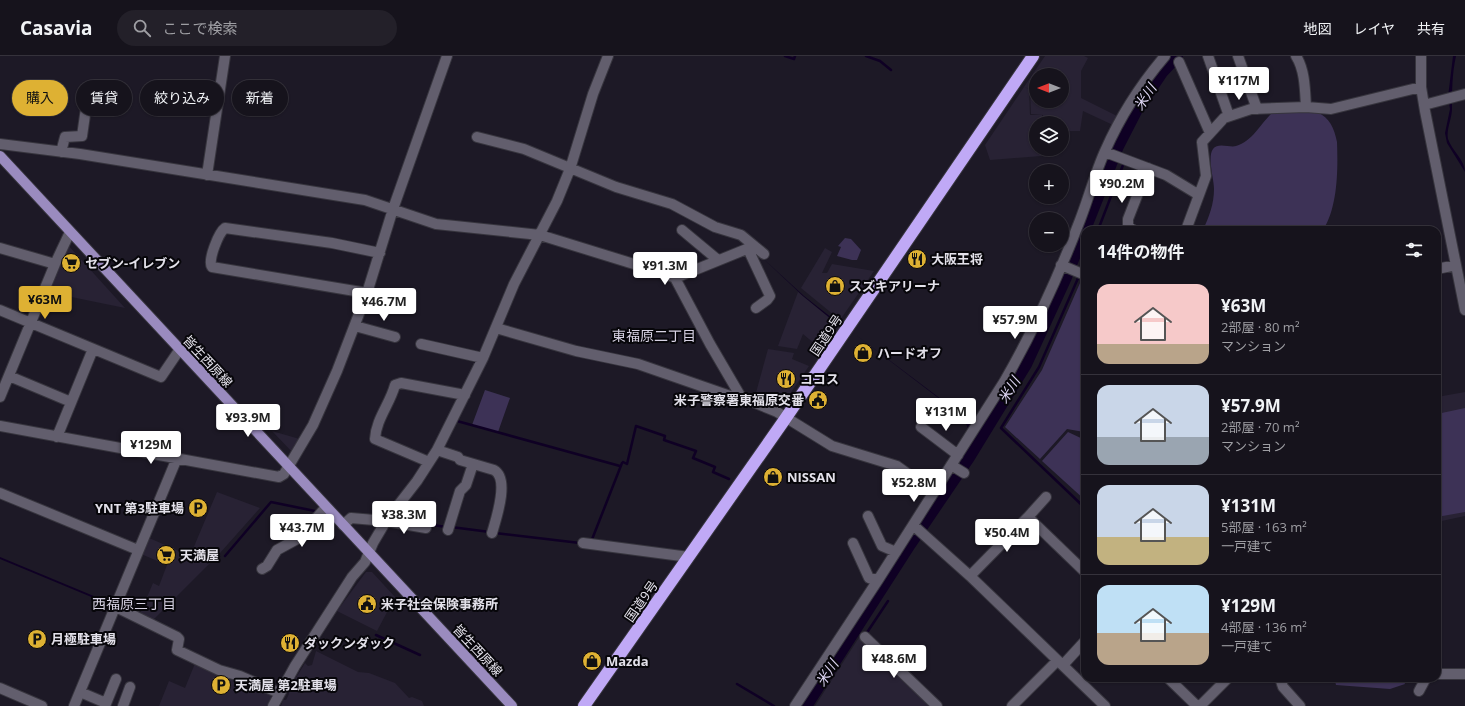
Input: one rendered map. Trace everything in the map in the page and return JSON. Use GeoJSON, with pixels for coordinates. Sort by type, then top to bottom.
{"type":"FeatureCollection","features":[{"type":"Feature","properties":{"kind":"highway","name":"国道9号"},"geometry":{"type":"LineString","coordinates":[[584,706],[786,418],[1033,56]]}},
{"type":"Feature","properties":{"kind":"main road","name":"皆生西原線"},"geometry":{"type":"LineString","coordinates":[[0,156],[369,553],[470,659],[512,706]]}},
{"type":"Feature","properties":{"kind":"street"},"geometry":{"type":"LineString","coordinates":[[207,175],[225,56]]}},
{"type":"Feature","properties":{"kind":"street"},"geometry":{"type":"LineString","coordinates":[[0,426],[279,477],[289,467],[322,406],[355,326],[393,210],[447,56]]}},
{"type":"Feature","properties":{"kind":"street"},"geometry":{"type":"LineString","coordinates":[[273,706],[295,666],[352,577],[365,562],[373,543],[386,521],[437,450],[483,358],[514,284],[540,234],[570,169],[593,94],[608,56]]}},
{"type":"Feature","properties":{"kind":"street"},"geometry":{"type":"LineString","coordinates":[[795,706],[896,552],[917,528],[933,492],[958,469],[958,455],[981,420],[1023,349],[1065,267],[1080,220],[1110,154],[1118,124],[1142,85],[1165,56]]}},
{"type":"Feature","properties":{"kind":"street"},"geometry":{"type":"LineString","coordinates":[[1208,56],[1229,116]]}},
{"type":"Feature","properties":{"kind":"street"},"geometry":{"type":"LineString","coordinates":[[1238,56],[1257,109]]}},
{"type":"Feature","properties":{"kind":"street"},"geometry":{"type":"LineString","coordinates":[[1296,56],[1300,62],[1302,72],[1306,107]]}},
{"type":"Feature","properties":{"kind":"street"},"geometry":{"type":"LineString","coordinates":[[1421,56],[1421,87],[1424,105],[1465,310]]}},
{"type":"Feature","properties":{"kind":"street"},"geometry":{"type":"LineString","coordinates":[[1179,62],[1210,133]]}},
{"type":"Feature","properties":{"kind":"street"},"geometry":{"type":"LineString","coordinates":[[1187,226],[1206,176],[1202,142],[1224,118],[1257,109],[1306,107],[1331,109],[1421,87]]}},
{"type":"Feature","properties":{"kind":"street"},"geometry":{"type":"LineString","coordinates":[[1424,105],[1465,94]]}},
{"type":"Feature","properties":{"kind":"street"},"geometry":{"type":"LineString","coordinates":[[62,152],[65,136],[82,136],[84,116]]}},
{"type":"Feature","properties":{"kind":"street"},"geometry":{"type":"LineString","coordinates":[[477,137],[524,149],[616,187],[672,204],[715,227],[741,235],[751,247],[770,296],[756,308]]}},
{"type":"Feature","properties":{"kind":"street"},"geometry":{"type":"LineString","coordinates":[[0,144],[62,152],[365,200],[436,224],[540,234],[675,278],[751,247],[764,254]]}},
{"type":"Feature","properties":{"kind":"street"},"geometry":{"type":"LineString","coordinates":[[1110,154],[1166,175],[1199,195]]}},
{"type":"Feature","properties":{"kind":"street"},"geometry":{"type":"LineString","coordinates":[[1128,226],[1128,219],[1148,168]]}},
{"type":"Feature","properties":{"kind":"street"},"geometry":{"type":"LineString","coordinates":[[367,293],[212,267],[210,262],[216,243],[225,228],[332,243],[380,253]]}},
{"type":"Feature","properties":{"kind":"street"},"geometry":{"type":"LineString","coordinates":[[682,230],[718,260]]}},
{"type":"Feature","properties":{"kind":"street"},"geometry":{"type":"LineString","coordinates":[[0,397],[55,264],[70,232]]}},
{"type":"Feature","properties":{"kind":"street"},"geometry":{"type":"LineString","coordinates":[[0,248],[55,264]]}},
{"type":"Feature","properties":{"kind":"street"},"geometry":{"type":"LineString","coordinates":[[1441,268],[1456,265]]}},
{"type":"Feature","properties":{"kind":"street"},"geometry":{"type":"LineString","coordinates":[[1065,267],[1081,273]]}},
{"type":"Feature","properties":{"kind":"street"},"geometry":{"type":"LineString","coordinates":[[675,278],[710,344],[741,397]]}},
{"type":"Feature","properties":{"kind":"street"},"geometry":{"type":"LineString","coordinates":[[0,310],[162,377],[180,349]]}},
{"type":"Feature","properties":{"kind":"street"},"geometry":{"type":"LineString","coordinates":[[355,326],[395,337]]}},
{"type":"Feature","properties":{"kind":"street"},"geometry":{"type":"LineString","coordinates":[[496,328],[576,351],[638,364],[733,396],[741,397],[786,418],[832,446],[897,466],[933,492]]}},
{"type":"Feature","properties":{"kind":"street"},"geometry":{"type":"LineString","coordinates":[[421,344],[483,358]]}},
{"type":"Feature","properties":{"kind":"street"},"geometry":{"type":"LineString","coordinates":[[57,437],[93,349]]}},
{"type":"Feature","properties":{"kind":"street"},"geometry":{"type":"LineString","coordinates":[[9,376],[71,402]]}},
{"type":"Feature","properties":{"kind":"street"},"geometry":{"type":"LineString","coordinates":[[429,462],[375,439],[385,406],[390,401],[395,385],[401,383],[465,395]]}},
{"type":"Feature","properties":{"kind":"street"},"geometry":{"type":"LineString","coordinates":[[920,427],[958,455]]}},
{"type":"Feature","properties":{"kind":"street"},"geometry":{"type":"LineString","coordinates":[[437,450],[473,464],[494,470],[498,473],[502,494],[492,533]]}},
{"type":"Feature","properties":{"kind":"street"},"geometry":{"type":"LineString","coordinates":[[74,706],[177,458]]}},
{"type":"Feature","properties":{"kind":"street"},"geometry":{"type":"LineString","coordinates":[[448,530],[460,491],[466,485],[473,464]]}},
{"type":"Feature","properties":{"kind":"street"},"geometry":{"type":"LineString","coordinates":[[0,493],[138,550]]}},
{"type":"Feature","properties":{"kind":"street"},"geometry":{"type":"LineString","coordinates":[[970,576],[1046,497]]}},
{"type":"Feature","properties":{"kind":"street"},"geometry":{"type":"LineString","coordinates":[[262,569],[267,566],[276,550],[299,538],[326,506]]}},
{"type":"Feature","properties":{"kind":"street"},"geometry":{"type":"LineString","coordinates":[[868,516],[882,546],[896,552]]}},
{"type":"Feature","properties":{"kind":"street"},"geometry":{"type":"LineString","coordinates":[[1028,517],[1081,568]]}},
{"type":"Feature","properties":{"kind":"street"},"geometry":{"type":"LineString","coordinates":[[343,525],[351,518],[386,521],[426,528]]}},
{"type":"Feature","properties":{"kind":"street"},"geometry":{"type":"LineString","coordinates":[[917,528],[970,576],[1105,706]]}},
{"type":"Feature","properties":{"kind":"street"},"geometry":{"type":"LineString","coordinates":[[583,543],[689,557]]}},
{"type":"Feature","properties":{"kind":"street"},"geometry":{"type":"LineString","coordinates":[[853,544],[869,578],[878,580]]}},
{"type":"Feature","properties":{"kind":"street"},"geometry":{"type":"LineString","coordinates":[[116,607],[177,637],[179,639],[177,650],[219,670],[240,676],[279,693]]}},
{"type":"Feature","properties":{"kind":"street"},"geometry":{"type":"LineString","coordinates":[[865,637],[937,706]]}},
{"type":"Feature","properties":{"kind":"street"},"geometry":{"type":"LineString","coordinates":[[1012,706],[1081,645]]}},
{"type":"Feature","properties":{"kind":"street"},"geometry":{"type":"LineString","coordinates":[[1441,674],[1465,674]]}},
{"type":"Feature","properties":{"kind":"street"},"geometry":{"type":"LineString","coordinates":[[80,692],[106,704],[116,679]]}},
{"type":"Feature","properties":{"kind":"street"},"geometry":{"type":"LineString","coordinates":[[1172,682],[1197,706]]}},
{"type":"Feature","properties":{"kind":"street"},"geometry":{"type":"LineString","coordinates":[[1200,706],[1224,682]]}},
{"type":"Feature","properties":{"kind":"street"},"geometry":{"type":"LineString","coordinates":[[1281,682],[1283,687],[1300,706]]}},
{"type":"Feature","properties":{"kind":"street"},"geometry":{"type":"LineString","coordinates":[[1419,691],[1424,682]]}},
{"type":"Feature","properties":{"kind":"street"},"geometry":{"type":"LineString","coordinates":[[0,688],[42,706]]}},
{"type":"Feature","properties":{"kind":"street"},"geometry":{"type":"LineString","coordinates":[[123,706],[130,688]]}},
{"type":"Feature","properties":{"kind":"shaded area"},"geometry":{"type":"Polygon","coordinates":[[[1045,56],[1084,56],[1088,58],[1081,71],[1081,98],[1119,117],[1113,125],[1083,111],[1080,131],[1069,131],[1069,116],[1043,116],[1031,114],[1031,108],[1069,108],[1069,68],[1037,68],[1045,56]]]}},
{"type":"Feature","properties":{"kind":"shaded area"},"geometry":{"type":"Polygon","coordinates":[[[1453,56],[1456,56],[1452,89],[1452,113],[1448,128],[1448,139],[1461,159],[1465,172],[1447,143],[1445,133],[1450,109],[1448,97],[1453,56]]]}},
{"type":"Feature","properties":{"kind":"shaded area"},"geometry":{"type":"Polygon","coordinates":[[[1029,80],[1029,89],[1024,87],[1029,80]]]}},
{"type":"Feature","properties":{"kind":"shaded area"},"geometry":{"type":"Polygon","coordinates":[[[1024,87],[1029,89],[1030,115],[1042,116],[1029,116],[1029,156],[1041,156],[990,160],[985,145],[1024,87]]]}},
{"type":"Feature","properties":{"kind":"shaded area"},"geometry":{"type":"Polygon","coordinates":[[[1317,112],[1325,117],[1331,124],[1337,142],[1337,176],[1332,210],[1325,226],[1205,226],[1213,200],[1214,189],[1211,168],[1211,153],[1213,149],[1218,146],[1236,146],[1247,141],[1272,113],[1317,112]]]}},
{"type":"Feature","properties":{"kind":"shaded area"},"geometry":{"type":"Polygon","coordinates":[[[845,238],[851,239],[861,250],[857,260],[837,256],[841,247],[838,246],[845,238]]]}},
{"type":"Feature","properties":{"kind":"shaded area","name":"セブン-イレブン"},"geometry":{"type":"Polygon","coordinates":[[[67,244],[125,308],[47,292],[67,244]]]}},
{"type":"Feature","properties":{"kind":"shaded area"},"geometry":{"type":"Polygon","coordinates":[[[825,248],[832,252],[822,273],[827,273],[832,264],[874,271],[840,320],[801,288],[825,248]]]}},
{"type":"Feature","properties":{"kind":"shaded area"},"geometry":{"type":"Polygon","coordinates":[[[756,252],[804,296],[837,322],[836,323],[803,296],[756,252]]]}},
{"type":"Feature","properties":{"kind":"shaded area"},"geometry":{"type":"Polygon","coordinates":[[[1081,283],[1081,431],[1067,429],[1040,459],[1005,427],[1042,370],[1081,283]]]}},
{"type":"Feature","properties":{"kind":"shaded area"},"geometry":{"type":"Polygon","coordinates":[[[798,292],[837,324],[821,349],[803,334],[797,349],[778,346],[798,292]]]}},
{"type":"Feature","properties":{"kind":"shaded area"},"geometry":{"type":"Polygon","coordinates":[[[856,335],[962,415],[976,420],[981,427],[976,434],[968,428],[962,416],[856,335]]]}},
{"type":"Feature","properties":{"kind":"shaded area"},"geometry":{"type":"Polygon","coordinates":[[[768,349],[794,353],[792,359],[809,366],[779,410],[754,400],[768,349]]]}},
{"type":"Feature","properties":{"kind":"shaded area"},"geometry":{"type":"Polygon","coordinates":[[[485,390],[510,398],[498,432],[472,425],[485,390]]]}},
{"type":"Feature","properties":{"kind":"shaded area"},"geometry":{"type":"Polygon","coordinates":[[[1465,392],[1465,516],[1441,521],[1441,396],[1465,392]]]}},
{"type":"Feature","properties":{"kind":"shaded area"},"geometry":{"type":"Polygon","coordinates":[[[1465,408],[1465,512],[1441,516],[1441,413],[1465,408]]]}},
{"type":"Feature","properties":{"kind":"shaded area"},"geometry":{"type":"Polygon","coordinates":[[[272,431],[303,440],[294,454],[272,431]]]}},
{"type":"Feature","properties":{"kind":"shaded area"},"geometry":{"type":"Polygon","coordinates":[[[1068,432],[1081,438],[1081,496],[1042,461],[1068,432]]]}},
{"type":"Feature","properties":{"kind":"shaded area","name":"天満屋"},"geometry":{"type":"Polygon","coordinates":[[[217,492],[260,508],[220,553],[153,620],[140,614],[153,583],[159,586],[167,565],[141,554],[147,537],[190,556],[217,492]]]}},
{"type":"Feature","properties":{"kind":"shaded area"},"geometry":{"type":"Polygon","coordinates":[[[0,557],[113,604],[113,606],[0,559],[0,557]]]}},
{"type":"Feature","properties":{"kind":"shaded area","name":"米子社会保険事務所"},"geometry":{"type":"Polygon","coordinates":[[[366,572],[372,572],[395,597],[377,631],[337,611],[366,572]]]}},
{"type":"Feature","properties":{"kind":"shaded area"},"geometry":{"type":"Polygon","coordinates":[[[860,636],[934,706],[815,706],[860,636]]]}},
{"type":"Feature","properties":{"kind":"shaded area"},"geometry":{"type":"Polygon","coordinates":[[[316,651],[358,672],[369,673],[395,683],[409,698],[412,697],[422,701],[424,706],[281,706],[283,700],[286,700],[289,694],[288,691],[305,663],[308,666],[312,665],[316,651]]]}},
{"type":"Feature","properties":{"kind":"shaded area","name":"天満屋 第2駐車場"},"geometry":{"type":"Polygon","coordinates":[[[196,661],[274,694],[269,706],[159,706],[169,681],[185,688],[196,661]]]}},
{"type":"Feature","properties":{"kind":"shaded area"},"geometry":{"type":"Polygon","coordinates":[[[1335,682],[1404,682],[1405,684],[1390,689],[1336,685],[1335,682]]]}},
{"type":"Feature","properties":{"kind":"waterway"},"geometry":{"type":"LineString","coordinates":[[785,56],[794,59],[795,56]]}},
{"type":"Feature","properties":{"kind":"waterway"},"geometry":{"type":"LineString","coordinates":[[866,56],[880,61],[891,70]]}},
{"type":"Feature","properties":{"kind":"waterway","name":"米川"},"geometry":{"type":"LineString","coordinates":[[1085,226],[1117,146],[1136,109],[1161,72],[1176,56]]}},
{"type":"Feature","properties":{"kind":"waterway"},"geometry":{"type":"LineString","coordinates":[[1100,226],[1123,165]]}},
{"type":"Feature","properties":{"kind":"waterway","name":"米川"},"geometry":{"type":"LineString","coordinates":[[805,706],[909,544],[968,457],[1025,364],[1065,277],[1081,237]]}},
{"type":"Feature","properties":{"kind":"waterway"},"geometry":{"type":"LineString","coordinates":[[1079,276],[1039,367],[1001,428],[1081,504]]}},
{"type":"Feature","properties":{"kind":"waterway"},"geometry":{"type":"LineString","coordinates":[[457,421],[620,466]]}},
{"type":"Feature","properties":{"kind":"waterway"},"geometry":{"type":"LineString","coordinates":[[623,462],[627,464],[636,426],[665,436],[664,440],[696,451],[693,458],[715,467],[713,472],[729,479]]}},
{"type":"Feature","properties":{"kind":"waterway","name":"米川"},"geometry":{"type":"LineString","coordinates":[[976,429],[982,434]]}},
{"type":"Feature","properties":{"kind":"waterway"},"geometry":{"type":"LineString","coordinates":[[591,542],[622,463]]}},
{"type":"Feature","properties":{"kind":"waterway"},"geometry":{"type":"LineString","coordinates":[[225,556],[271,502],[315,511]]}},
{"type":"Feature","properties":{"kind":"waterway"},"geometry":{"type":"LineString","coordinates":[[427,524],[446,527]]}},
{"type":"Feature","properties":{"kind":"waterway"},"geometry":{"type":"LineString","coordinates":[[451,527],[490,532]]}},
{"type":"Feature","properties":{"kind":"waterway"},"geometry":{"type":"LineString","coordinates":[[495,533],[580,543]]}},
{"type":"Feature","properties":{"kind":"waterway"},"geometry":{"type":"LineString","coordinates":[[866,634],[888,601]]}},
{"type":"Feature","properties":{"kind":"waterway"},"geometry":{"type":"LineString","coordinates":[[376,635],[420,655]]}},
{"type":"Feature","properties":{"kind":"waterway"},"geometry":{"type":"LineString","coordinates":[[737,684],[774,706]]}},
{"type":"Feature","properties":{"kind":"place","name":"大阪王将"},"geometry":{"type":"Point","coordinates":[917,259]}},
{"type":"Feature","properties":{"kind":"place","name":"セブン-イレブン"},"geometry":{"type":"Point","coordinates":[71,263]}},
{"type":"Feature","properties":{"kind":"place","name":"スズキアリーナ"},"geometry":{"type":"Point","coordinates":[835,286]}},
{"type":"Feature","properties":{"kind":"place","name":"ハードオフ"},"geometry":{"type":"Point","coordinates":[863,353]}},
{"type":"Feature","properties":{"kind":"place","name":"ココス"},"geometry":{"type":"Point","coordinates":[786,379]}},
{"type":"Feature","properties":{"kind":"place","name":"米子警察署東福原交番"},"geometry":{"type":"Point","coordinates":[818,400]}},
{"type":"Feature","properties":{"kind":"place","name":"NISSAN"},"geometry":{"type":"Point","coordinates":[773,477]}},
{"type":"Feature","properties":{"kind":"place","name":"YNT 第3駐車場"},"geometry":{"type":"Point","coordinates":[198,508]}},
{"type":"Feature","properties":{"kind":"place","name":"天満屋"},"geometry":{"type":"Point","coordinates":[166,555]}},
{"type":"Feature","properties":{"kind":"place","name":"米子社会保険事務所"},"geometry":{"type":"Point","coordinates":[367,604]}},
{"type":"Feature","properties":{"kind":"place","name":"月極駐車場"},"geometry":{"type":"Point","coordinates":[37,639]}},
{"type":"Feature","properties":{"kind":"place","name":"ダックンダック"},"geometry":{"type":"Point","coordinates":[290,643]}},
{"type":"Feature","properties":{"kind":"place","name":"Mazda"},"geometry":{"type":"Point","coordinates":[592,661]}},
{"type":"Feature","properties":{"kind":"place","name":"天満屋 第2駐車場"},"geometry":{"type":"Point","coordinates":[221,685]}},
{"type":"Feature","properties":{"kind":"district","name":"東福原二丁目"},"geometry":{"type":"Point","coordinates":[654,336]}},
{"type":"Feature","properties":{"kind":"district","name":"西福原三丁目"},"geometry":{"type":"Point","coordinates":[134,604]}}]}
